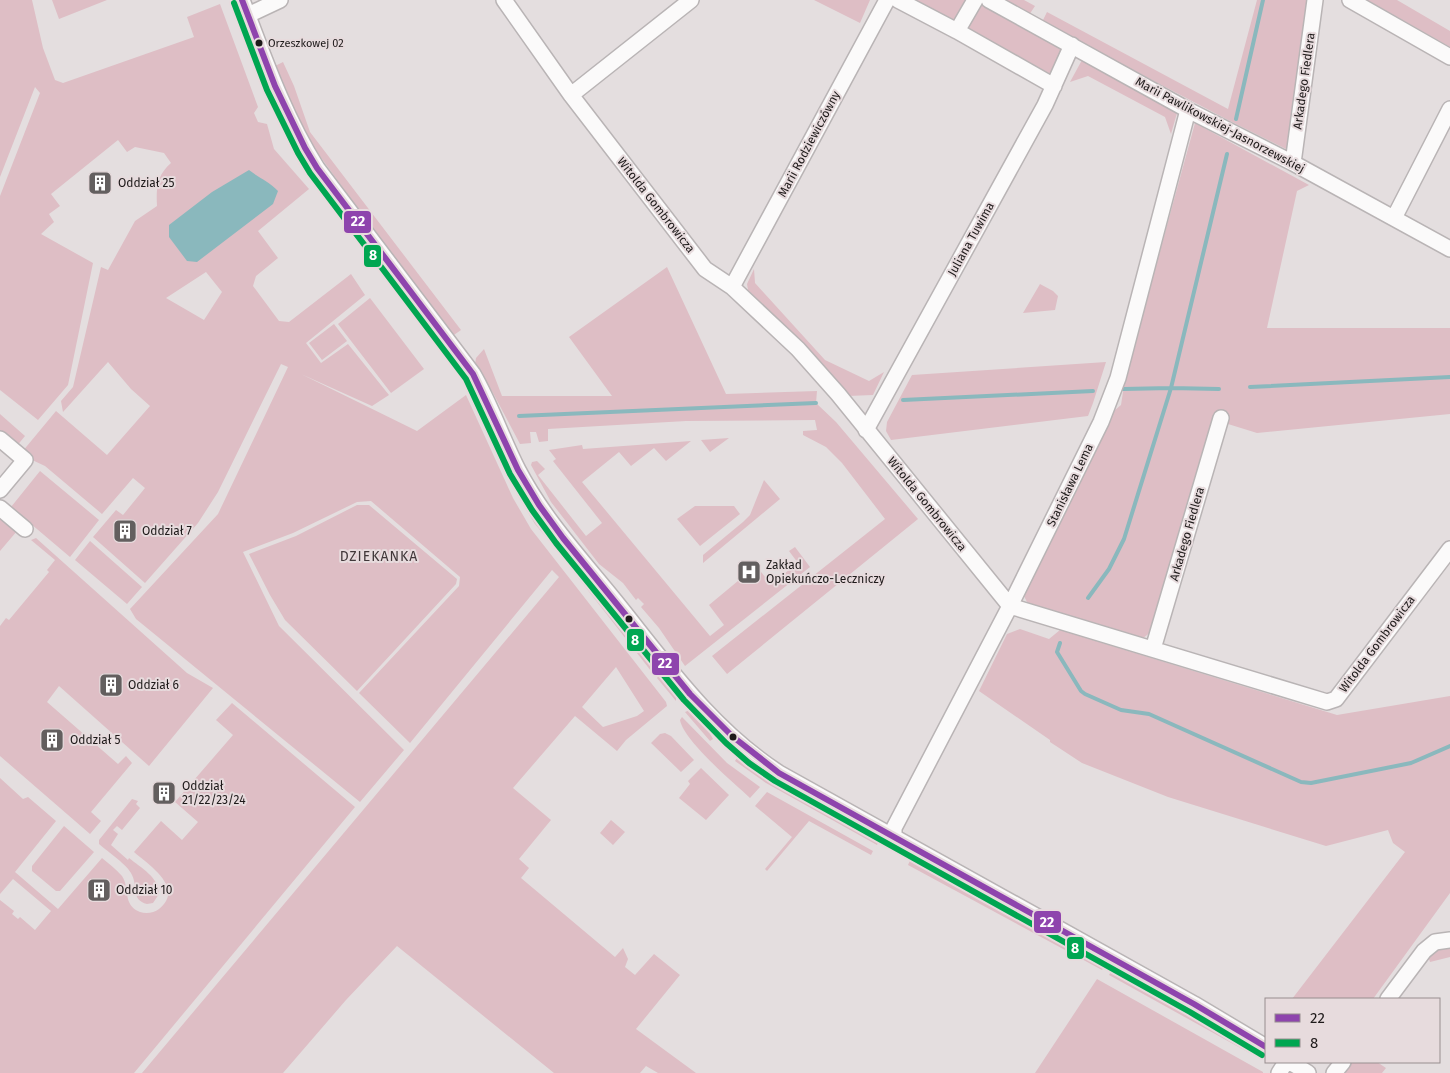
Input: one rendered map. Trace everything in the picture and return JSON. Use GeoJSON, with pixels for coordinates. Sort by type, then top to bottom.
{"type":"FeatureCollection","features":[{"type":"Feature","properties":{"kind":"street"},"geometry":{"type":"LineString","coordinates":[[242,0],[283,106],[304,147],[332,190],[473,374],[492,408],[518,471],[552,524],[692,697],[732,738],[760,761],[779,773],[1194,1004],[1265,1046]]}},
{"type":"Feature","properties":{"kind":"street"},"geometry":{"type":"LineString","coordinates":[[248,14],[280,0]]}},
{"type":"Feature","properties":{"kind":"street","name":"Witolda Gombrowicza"},"geometry":{"type":"LineString","coordinates":[[504,0],[571,95],[705,269],[732,287],[798,349],[838,394],[1010,606],[1327,702],[1336,698],[1450,549]]}},
{"type":"Feature","properties":{"kind":"street"},"geometry":{"type":"LineString","coordinates":[[571,95],[692,0]]}},
{"type":"Feature","properties":{"kind":"street","name":"Marii Rodziewiczówny"},"geometry":{"type":"LineString","coordinates":[[732,287],[887,0]]}},
{"type":"Feature","properties":{"kind":"street"},"geometry":{"type":"LineString","coordinates":[[898,0],[1054,86]]}},
{"type":"Feature","properties":{"kind":"street"},"geometry":{"type":"LineString","coordinates":[[957,31],[975,0]]}},
{"type":"Feature","properties":{"kind":"street","name":"Marii Pawlikowskiej-Jasnorzewskiej"},"geometry":{"type":"LineString","coordinates":[[989,0],[1188,110],[1293,162],[1450,249]]}},
{"type":"Feature","properties":{"kind":"street","name":"Arkadego Fiedlera"},"geometry":{"type":"LineString","coordinates":[[1293,162],[1315,0]]}},
{"type":"Feature","properties":{"kind":"street"},"geometry":{"type":"LineString","coordinates":[[1350,0],[1450,57]]}},
{"type":"Feature","properties":{"kind":"street","name":"Juliana Tuwima"},"geometry":{"type":"LineString","coordinates":[[866,430],[1045,105],[1072,46]]}},
{"type":"Feature","properties":{"kind":"street"},"geometry":{"type":"LineString","coordinates":[[1394,218],[1450,108]]}},
{"type":"Feature","properties":{"kind":"street","name":"Stanisława Lema"},"geometry":{"type":"LineString","coordinates":[[894,837],[894,828],[1010,606],[1110,402],[1118,378],[1188,110]]}},
{"type":"Feature","properties":{"kind":"street","name":"Arkadego Fiedlera"},"geometry":{"type":"LineString","coordinates":[[1153,649],[1221,418]]}},
{"type":"Feature","properties":{"kind":"street"},"geometry":{"type":"LineString","coordinates":[[0,439],[25,460],[0,490]]}},
{"type":"Feature","properties":{"kind":"street"},"geometry":{"type":"LineString","coordinates":[[0,508],[25,529]]}},
{"type":"Feature","properties":{"kind":"street"},"geometry":{"type":"LineString","coordinates":[[1389,998],[1424,951],[1435,942],[1450,940]]}},
{"type":"Feature","properties":{"kind":"street"},"geometry":{"type":"LineString","coordinates":[[1278,1073],[1287,1063]]}},
{"type":"Feature","properties":{"kind":"street"},"geometry":{"type":"LineString","coordinates":[[1290,1063],[1308,1073]]}},
{"type":"Feature","properties":{"kind":"street"},"geometry":{"type":"LineString","coordinates":[[1334,1073],[1342,1063]]}},
{"type":"Feature","properties":{"kind":"shaded area"},"geometry":{"type":"Polygon","coordinates":[[[0,0],[32,0],[43,48],[55,80],[63,83],[194,37],[187,17],[220,4],[258,107],[254,113],[258,122],[267,124],[274,149],[309,189],[258,231],[278,258],[256,276],[253,286],[279,321],[289,322],[351,274],[365,295],[306,343],[321,363],[348,344],[389,395],[372,406],[301,374],[417,431],[466,395],[513,498],[531,529],[666,702],[667,706],[626,740],[617,751],[575,716],[513,788],[551,820],[519,859],[529,868],[521,878],[615,957],[623,948],[628,959],[625,967],[635,975],[654,954],[680,975],[636,1029],[696,1073],[658,1073],[646,1066],[640,1073],[554,1073],[397,946],[346,1000],[283,1073],[142,1073],[559,577],[552,570],[410,743],[359,693],[459,586],[460,577],[371,501],[357,502],[293,533],[243,552],[279,626],[404,750],[360,802],[136,619],[130,609],[218,514],[288,367],[281,364],[218,492],[198,523],[145,583],[93,537],[116,510],[123,515],[145,488],[133,478],[102,514],[45,466],[28,458],[22,452],[56,411],[107,455],[150,406],[131,389],[108,362],[63,412],[61,401],[73,387],[101,267],[108,270],[135,221],[157,206],[158,182],[163,172],[171,163],[164,153],[135,147],[127,152],[118,140],[51,194],[60,206],[49,214],[54,222],[41,234],[93,263],[68,385],[38,420],[0,390],[0,196],[40,93],[35,87],[0,177],[0,0]],[[206,272],[166,298],[204,320],[222,292],[206,272]],[[616,667],[582,707],[603,727],[637,716],[644,711],[616,667]]]}},
{"type":"Feature","properties":{"kind":"shaded area"},"geometry":{"type":"Polygon","coordinates":[[[52,0],[107,0],[59,19],[52,0]]]}},
{"type":"Feature","properties":{"kind":"shaded area"},"geometry":{"type":"Polygon","coordinates":[[[814,0],[870,0],[860,23],[814,0]]]}},
{"type":"Feature","properties":{"kind":"shaded area"},"geometry":{"type":"Polygon","coordinates":[[[906,0],[967,0],[955,21],[906,0]]]}},
{"type":"Feature","properties":{"kind":"shaded area"},"geometry":{"type":"Polygon","coordinates":[[[981,0],[1064,46],[1050,73],[1045,76],[968,33],[967,26],[981,0]]]}},
{"type":"Feature","properties":{"kind":"shaded area"},"geometry":{"type":"Polygon","coordinates":[[[1000,0],[1024,0],[1035,6],[1029,15],[1000,0]]]}},
{"type":"Feature","properties":{"kind":"shaded area"},"geometry":{"type":"Polygon","coordinates":[[[1257,0],[1309,0],[1288,150],[1042,22],[1047,12],[1228,109],[1257,0]]]}},
{"type":"Feature","properties":{"kind":"shaded area"},"geometry":{"type":"Polygon","coordinates":[[[1367,0],[1397,0],[1450,31],[1450,47],[1367,0]]]}},
{"type":"Feature","properties":{"kind":"shaded area"},"geometry":{"type":"Polygon","coordinates":[[[1082,60],[1177,113],[1171,134],[1165,117],[1088,76],[1070,82],[1082,60]]]}},
{"type":"Feature","properties":{"kind":"shaded area"},"geometry":{"type":"Polygon","coordinates":[[[283,62],[294,86],[310,132],[461,330],[451,337],[301,130],[275,66],[283,62]]]}},
{"type":"Feature","properties":{"kind":"shaded area"},"geometry":{"type":"Polygon","coordinates":[[[1195,123],[1309,185],[1297,191],[1267,328],[1450,328],[1450,414],[1257,433],[1228,424],[1228,418],[1215,416],[1152,631],[1142,639],[1029,606],[1024,596],[1109,419],[1121,405],[1125,379],[1195,123]]]}},
{"type":"Feature","properties":{"kind":"shaded area"},"geometry":{"type":"Polygon","coordinates":[[[667,267],[726,394],[817,391],[816,403],[836,422],[918,519],[727,674],[712,656],[885,519],[842,463],[826,447],[803,435],[803,431],[817,430],[815,420],[686,421],[548,429],[548,441],[539,442],[536,432],[530,432],[531,443],[520,444],[475,364],[476,358],[484,349],[502,396],[612,396],[569,337],[667,267]]]}},
{"type":"Feature","properties":{"kind":"shaded area"},"geometry":{"type":"Polygon","coordinates":[[[754,269],[755,283],[825,360],[869,381],[884,372],[873,395],[848,396],[813,354],[748,290],[747,284],[754,269]]]}},
{"type":"Feature","properties":{"kind":"shaded area"},"geometry":{"type":"Polygon","coordinates":[[[1040,284],[1058,296],[1055,310],[1023,313],[1040,284]]]}},
{"type":"Feature","properties":{"kind":"shaded area"},"geometry":{"type":"Polygon","coordinates":[[[370,298],[424,369],[391,393],[338,324],[370,298]]]}},
{"type":"Feature","properties":{"kind":"shaded area"},"geometry":{"type":"Polygon","coordinates":[[[334,324],[347,341],[322,360],[309,343],[334,324]]]}},
{"type":"Feature","properties":{"kind":"shaded area"},"geometry":{"type":"Polygon","coordinates":[[[1106,362],[1088,416],[891,440],[886,431],[887,422],[912,375],[1106,362]]]}},
{"type":"Feature","properties":{"kind":"shaded area"},"geometry":{"type":"Polygon","coordinates":[[[0,414],[25,436],[16,447],[0,433],[0,414]]]}},
{"type":"Feature","properties":{"kind":"shaded area"},"geometry":{"type":"Polygon","coordinates":[[[485,417],[488,420],[515,481],[510,483],[485,417]]]}},
{"type":"Feature","properties":{"kind":"shaded area"},"geometry":{"type":"Polygon","coordinates":[[[729,438],[710,452],[701,440],[729,438]]]}},
{"type":"Feature","properties":{"kind":"shaded area"},"geometry":{"type":"Polygon","coordinates":[[[691,441],[666,461],[654,448],[631,466],[619,452],[582,482],[710,636],[724,625],[709,605],[756,566],[771,584],[798,563],[789,551],[795,547],[810,567],[685,666],[659,628],[641,607],[644,604],[638,598],[636,600],[623,583],[599,564],[551,502],[531,465],[532,462],[537,461],[545,469],[538,475],[586,536],[602,523],[553,461],[556,459],[549,450],[582,445],[583,449],[691,441]]]}},
{"type":"Feature","properties":{"kind":"shaded area"},"geometry":{"type":"Polygon","coordinates":[[[40,471],[99,520],[70,557],[11,507],[40,471]]]}},
{"type":"Feature","properties":{"kind":"shaded area"},"geometry":{"type":"Polygon","coordinates":[[[764,480],[780,499],[703,563],[703,555],[750,515],[764,480]]]}},
{"type":"Feature","properties":{"kind":"shaded area"},"geometry":{"type":"Polygon","coordinates":[[[520,490],[567,557],[564,559],[535,524],[516,493],[520,490]]]}},
{"type":"Feature","properties":{"kind":"shaded area"},"geometry":{"type":"Polygon","coordinates":[[[357,505],[369,505],[457,579],[456,584],[357,691],[285,620],[249,554],[296,536],[357,505]]]}},
{"type":"Feature","properties":{"kind":"shaded area"},"geometry":{"type":"Polygon","coordinates":[[[695,506],[734,506],[740,514],[700,546],[677,519],[695,506]]]}},
{"type":"Feature","properties":{"kind":"shaded area"},"geometry":{"type":"Polygon","coordinates":[[[0,516],[17,531],[0,551],[0,516]]]}},
{"type":"Feature","properties":{"kind":"shaded area"},"geometry":{"type":"Polygon","coordinates":[[[36,538],[187,673],[213,688],[149,766],[59,686],[47,702],[118,764],[126,756],[132,763],[91,812],[101,821],[90,834],[0,756],[0,626],[6,618],[9,620],[49,572],[47,570],[55,560],[31,540],[36,538]]]}},
{"type":"Feature","properties":{"kind":"shaded area"},"geometry":{"type":"Polygon","coordinates":[[[90,541],[142,587],[127,604],[75,560],[90,541]]]}},
{"type":"Feature","properties":{"kind":"shaded area"},"geometry":{"type":"Polygon","coordinates":[[[574,563],[652,662],[655,667],[651,671],[569,566],[574,563]]]}},
{"type":"Feature","properties":{"kind":"shaded area"},"geometry":{"type":"Polygon","coordinates":[[[1020,629],[1049,639],[1060,630],[1337,715],[1450,696],[1450,893],[1374,998],[1293,998],[1405,852],[1393,843],[1388,830],[1326,846],[1168,797],[1082,763],[979,691],[1007,634],[1020,629]]]}},
{"type":"Feature","properties":{"kind":"shaded area"},"geometry":{"type":"Polygon","coordinates":[[[660,674],[676,690],[676,701],[657,678],[660,674]]]}},
{"type":"Feature","properties":{"kind":"shaded area"},"geometry":{"type":"Polygon","coordinates":[[[232,703],[355,807],[134,1073],[0,1073],[0,900],[14,911],[12,914],[18,919],[20,917],[35,930],[51,911],[13,879],[0,894],[0,778],[23,799],[28,797],[56,821],[15,872],[58,909],[102,858],[122,876],[129,900],[134,909],[145,913],[152,912],[159,909],[166,901],[168,893],[166,885],[155,870],[134,852],[161,821],[182,840],[198,822],[175,802],[233,735],[216,720],[232,703]]]}},
{"type":"Feature","properties":{"kind":"shaded area"},"geometry":{"type":"Polygon","coordinates":[[[690,710],[701,718],[713,739],[710,741],[685,712],[690,710]]]}},
{"type":"Feature","properties":{"kind":"shaded area"},"geometry":{"type":"Polygon","coordinates":[[[682,717],[727,763],[760,787],[750,798],[699,750],[683,729],[680,720],[682,717]]]}},
{"type":"Feature","properties":{"kind":"shaded area"},"geometry":{"type":"Polygon","coordinates":[[[665,733],[671,736],[694,760],[681,772],[651,743],[660,734],[665,733]]]}},
{"type":"Feature","properties":{"kind":"shaded area"},"geometry":{"type":"Polygon","coordinates":[[[737,758],[751,763],[772,778],[880,839],[877,845],[766,783],[735,761],[737,758]]]}},
{"type":"Feature","properties":{"kind":"shaded area"},"geometry":{"type":"Polygon","coordinates":[[[701,768],[729,795],[706,820],[679,798],[690,784],[688,781],[701,768]]]}},
{"type":"Feature","properties":{"kind":"shaded area"},"geometry":{"type":"Polygon","coordinates":[[[767,792],[873,851],[871,855],[809,821],[767,871],[765,869],[792,837],[755,806],[767,792]]]}},
{"type":"Feature","properties":{"kind":"shaded area"},"geometry":{"type":"Polygon","coordinates":[[[132,799],[138,801],[136,804],[140,808],[122,830],[117,826],[113,830],[118,834],[111,845],[128,860],[129,858],[144,869],[153,878],[159,894],[153,903],[147,904],[139,899],[130,871],[99,844],[99,840],[132,799]]]}},
{"type":"Feature","properties":{"kind":"shaded area"},"geometry":{"type":"Polygon","coordinates":[[[611,820],[625,832],[613,845],[600,833],[611,820]]]}},
{"type":"Feature","properties":{"kind":"shaded area"},"geometry":{"type":"Polygon","coordinates":[[[64,826],[94,852],[60,891],[56,891],[32,871],[32,866],[64,826]]]}},
{"type":"Feature","properties":{"kind":"shaded area"},"geometry":{"type":"Polygon","coordinates":[[[912,856],[1107,963],[1102,970],[908,865],[912,856]]]}},
{"type":"Feature","properties":{"kind":"shaded area"},"geometry":{"type":"Polygon","coordinates":[[[1450,946],[1450,957],[1430,962],[1428,956],[1433,950],[1450,946]]]}},
{"type":"Feature","properties":{"kind":"shaded area"},"geometry":{"type":"Polygon","coordinates":[[[1113,968],[1221,1027],[1256,1049],[1253,1055],[1109,975],[1113,968]]]}},
{"type":"Feature","properties":{"kind":"shaded area"},"geometry":{"type":"Polygon","coordinates":[[[1097,979],[1263,1072],[1263,1073],[1035,1073],[1097,979]]]}},
{"type":"Feature","properties":{"kind":"shaded area"},"geometry":{"type":"Polygon","coordinates":[[[1351,1063],[1378,1063],[1386,1068],[1382,1073],[1346,1073],[1351,1063]]]}},
{"type":"Feature","properties":{"kind":"water"},"geometry":{"type":"Polygon","coordinates":[[[249,170],[278,191],[273,204],[197,262],[187,261],[169,237],[169,225],[212,192],[249,170]]]}},
{"type":"Feature","properties":{"kind":"waterway"},"geometry":{"type":"LineString","coordinates":[[1236,119],[1263,0]]}},
{"type":"Feature","properties":{"kind":"waterway"},"geometry":{"type":"LineString","coordinates":[[1088,598],[1109,569],[1124,539],[1171,388],[1227,154]]}},
{"type":"Feature","properties":{"kind":"waterway"},"geometry":{"type":"LineString","coordinates":[[1250,387],[1450,377]]}},
{"type":"Feature","properties":{"kind":"waterway"},"geometry":{"type":"LineString","coordinates":[[1123,389],[1219,389]]}},
{"type":"Feature","properties":{"kind":"waterway"},"geometry":{"type":"LineString","coordinates":[[903,400],[1093,391]]}},
{"type":"Feature","properties":{"kind":"waterway"},"geometry":{"type":"LineString","coordinates":[[519,416],[816,403]]}},
{"type":"Feature","properties":{"kind":"waterway"},"geometry":{"type":"LineString","coordinates":[[1060,643],[1057,652],[1081,691],[1085,694],[1121,710],[1149,714],[1301,782],[1311,783],[1411,763],[1450,746]]}},
{"type":"Feature","properties":{"kind":"transit line","name":"22"},"geometry":{"type":"LineString","coordinates":[[242,0],[275,86],[305,148],[317,168],[473,374],[518,470],[539,505],[563,538],[690,694],[732,736],[779,773],[1194,1004],[1265,1046]]}},
{"type":"Feature","properties":{"kind":"transit line","name":"8"},"geometry":{"type":"LineString","coordinates":[[234,3],[267,90],[298,153],[310,173],[466,379],[510,474],[532,510],[556,543],[684,700],[726,743],[749,763],[775,781],[1190,1012],[1262,1055]]}},
{"type":"Feature","properties":{"kind":"place","name":"Orzeszkowej 02"},"geometry":{"type":"Point","coordinates":[259,43]}},
{"type":"Feature","properties":{"kind":"place","name":"Oddział 25"},"geometry":{"type":"Point","coordinates":[100,183]}},
{"type":"Feature","properties":{"kind":"place","name":"Oddział 7"},"geometry":{"type":"Point","coordinates":[125,531]}},
{"type":"Feature","properties":{"kind":"place","name":"Zakład Opiekuńczo-Leczniczy"},"geometry":{"type":"Point","coordinates":[749,572]}},
{"type":"Feature","properties":{"kind":"place","name":"Oddział 6"},"geometry":{"type":"Point","coordinates":[111,685]}},
{"type":"Feature","properties":{"kind":"place","name":"Oddział 5"},"geometry":{"type":"Point","coordinates":[52,740]}},
{"type":"Feature","properties":{"kind":"place","name":"Oddział 21/22/23/24"},"geometry":{"type":"Point","coordinates":[164,793]}},
{"type":"Feature","properties":{"kind":"place","name":"Oddział 10"},"geometry":{"type":"Point","coordinates":[99,890]}},
{"type":"Feature","properties":{"kind":"district","name":"DZIEKANKA"},"geometry":{"type":"Point","coordinates":[379,556]}}]}
